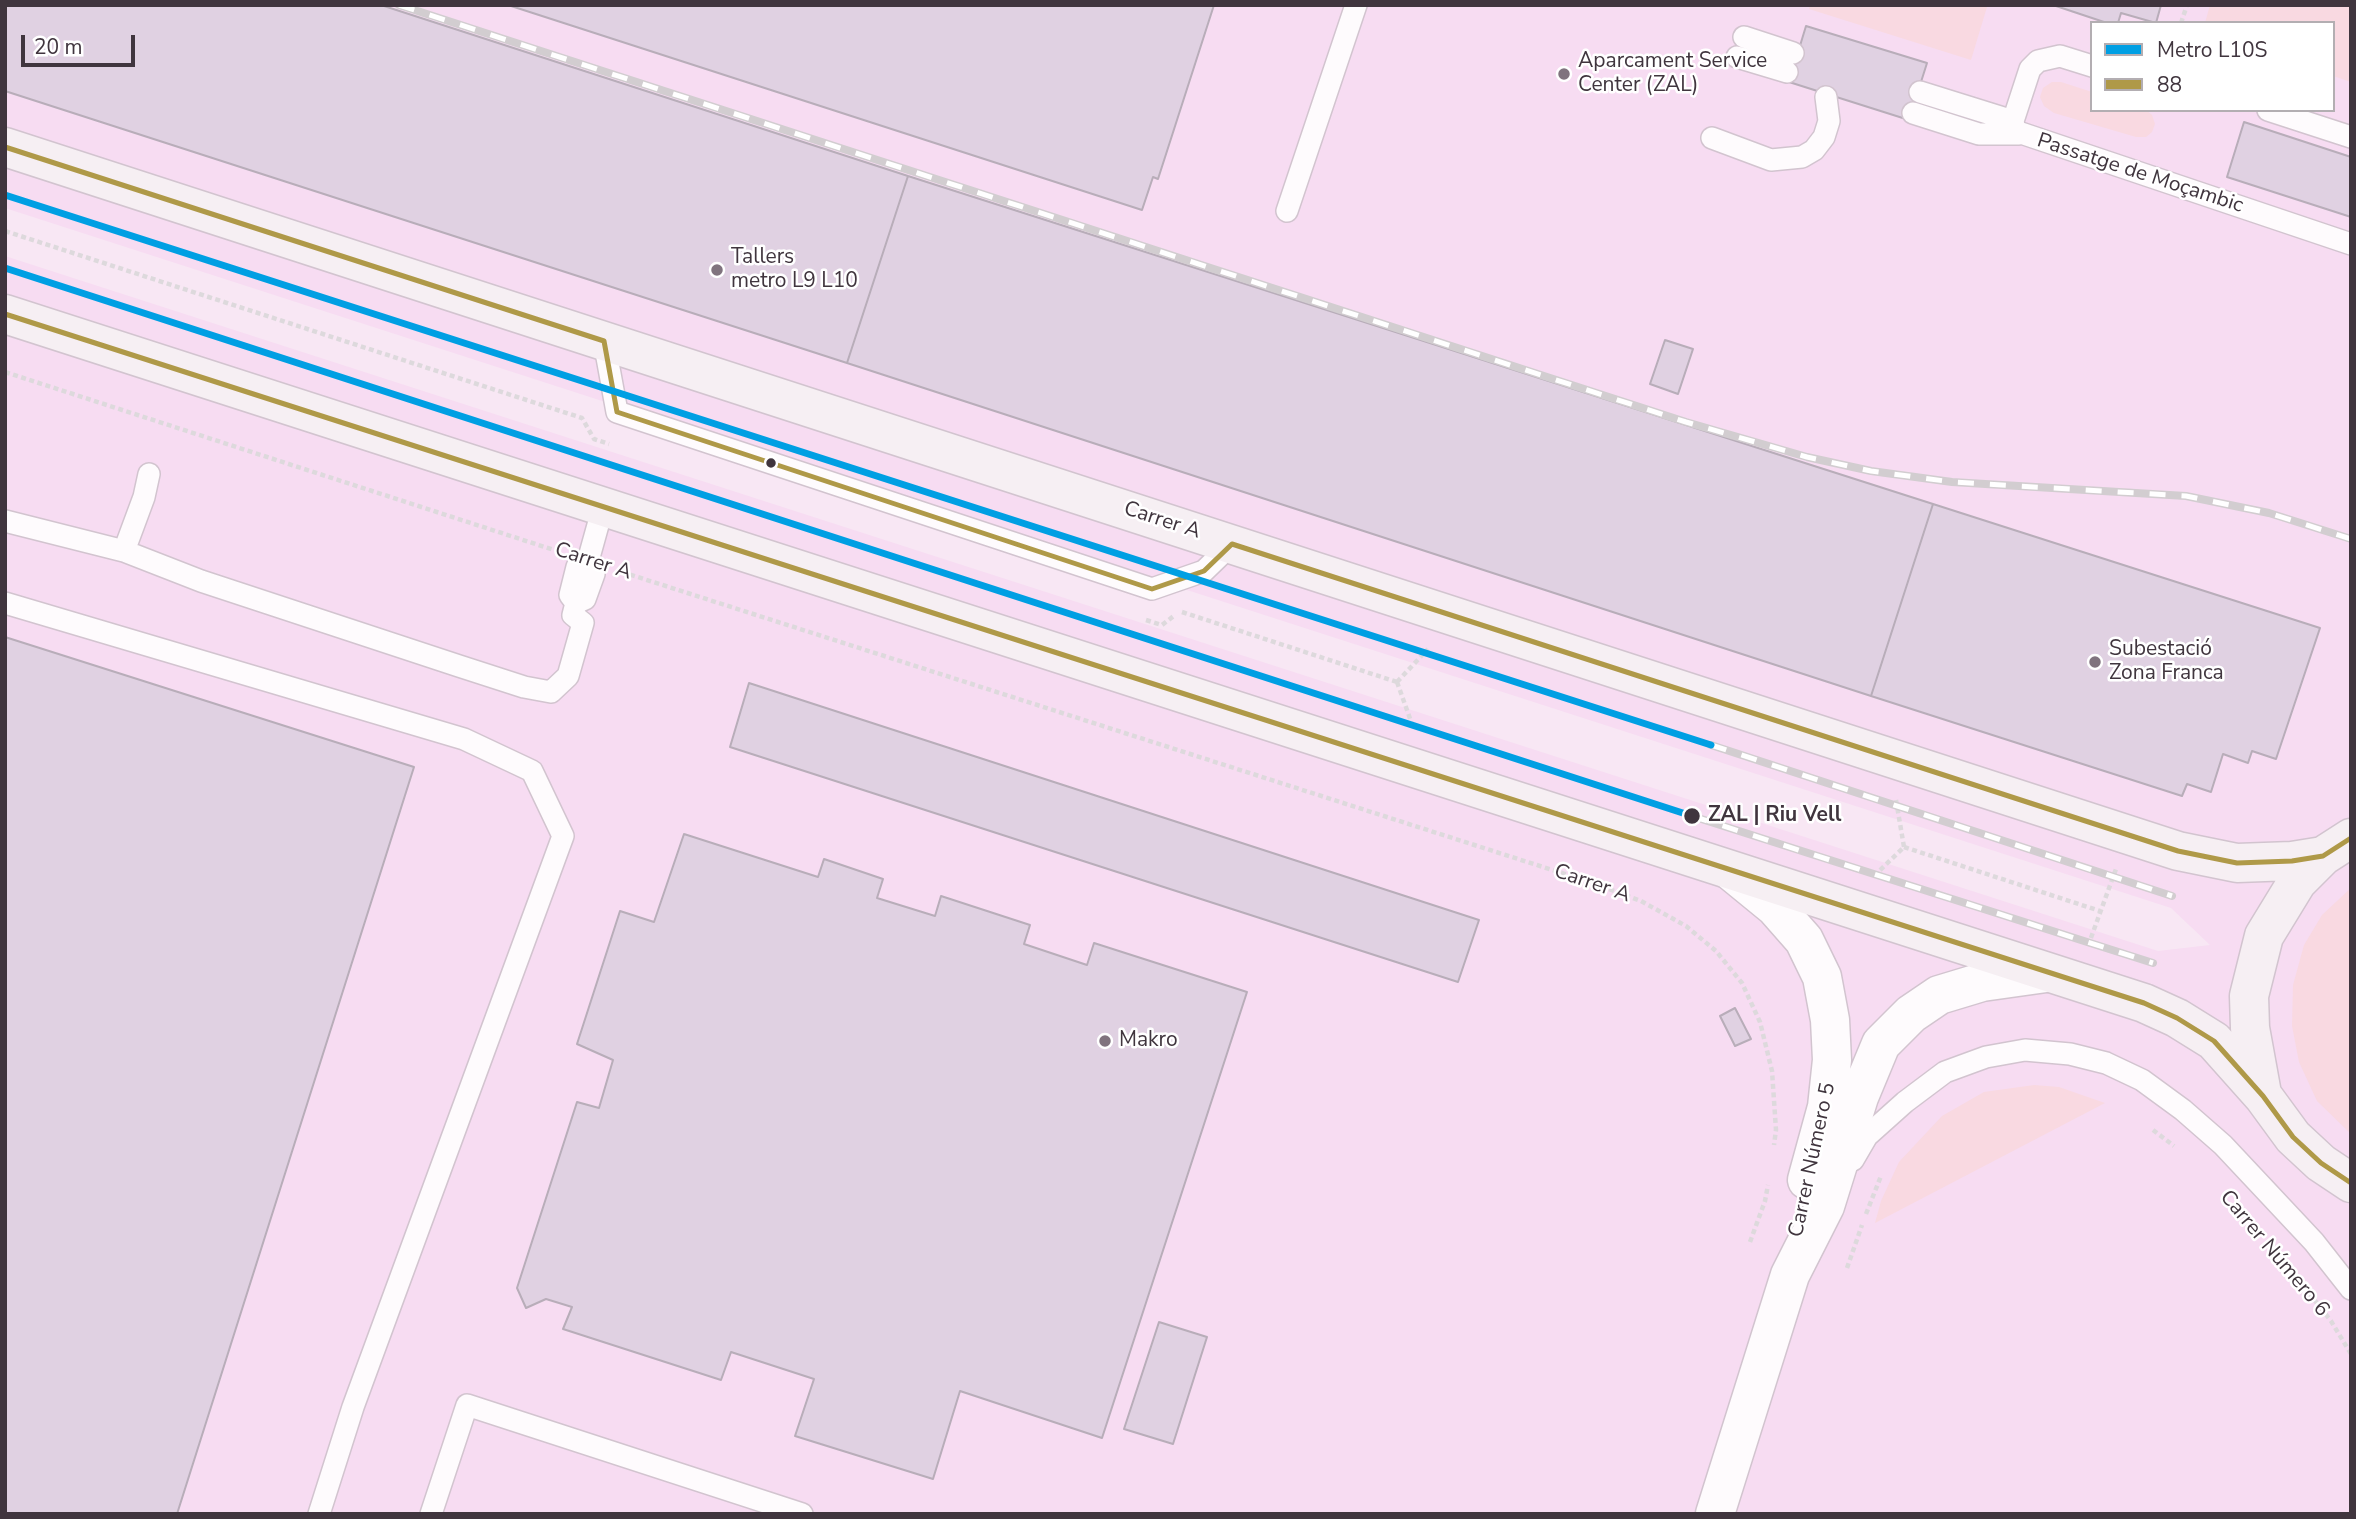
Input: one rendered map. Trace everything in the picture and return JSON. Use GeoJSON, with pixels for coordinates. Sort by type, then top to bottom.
{"type":"FeatureCollection","features":[{"type":"Feature","properties":{"kind":"main road","name":"Carrer A"},"geometry":{"type":"LineString","coordinates":[[5,147],[2178,852],[2237,863],[2292,861],[2337,847]]}},
{"type":"Feature","properties":{"kind":"main road"},"geometry":{"type":"LineString","coordinates":[[5,314],[2144,1003],[2177,1018],[2214,1041],[2263,1096],[2293,1137],[2350,1183]]}},
{"type":"Feature","properties":{"kind":"main road"},"geometry":{"type":"LineString","coordinates":[[2263,1096],[2250,1027],[2249,996],[2255,966],[2264,936],[2297,882],[2337,847]]}},
{"type":"Feature","properties":{"kind":"street","name":"Carrer Número 5"},"geometry":{"type":"LineString","coordinates":[[1715,1514],[1790,1275],[1801,1198],[1827,1107],[1832,1060],[1830,1020],[1822,977],[1804,940],[1775,907],[1731,871]]}},
{"type":"Feature","properties":{"kind":"street","name":"Carrer Número 5"},"geometry":{"type":"LineString","coordinates":[[1790,1275],[1825,1206],[1859,1097],[1881,1044],[1911,1014],[1939,995],[1982,982],[2046,973]]}},
{"type":"Feature","properties":{"kind":"lane"},"geometry":{"type":"LineString","coordinates":[[1287,211],[1356,5]]}},
{"type":"Feature","properties":{"kind":"lane"},"geometry":{"type":"LineString","coordinates":[[1741,47],[1790,63]]}},
{"type":"Feature","properties":{"kind":"lane","name":"Passatge de Moçambic"},"geometry":{"type":"LineString","coordinates":[[2090,65],[2060,56],[2038,61],[2030,69],[2016,128],[2351,244]]}},
{"type":"Feature","properties":{"kind":"lane"},"geometry":{"type":"LineString","coordinates":[[1920,92],[2016,128]]}},
{"type":"Feature","properties":{"kind":"lane"},"geometry":{"type":"LineString","coordinates":[[1712,138],[1771,160],[1802,157],[1814,150],[1824,137],[1829,121],[1826,97]]}},
{"type":"Feature","properties":{"kind":"lane"},"geometry":{"type":"LineString","coordinates":[[2274,112],[2351,137]]}},
{"type":"Feature","properties":{"kind":"lane"},"geometry":{"type":"LineString","coordinates":[[1913,113],[1979,134],[2016,128]]}},
{"type":"Feature","properties":{"kind":"lane"},"geometry":{"type":"LineString","coordinates":[[604,341],[617,412],[1152,589],[1204,570],[1232,544]]}},
{"type":"Feature","properties":{"kind":"lane"},"geometry":{"type":"LineString","coordinates":[[124,551],[141,508],[149,474]]}},
{"type":"Feature","properties":{"kind":"lane"},"geometry":{"type":"LineString","coordinates":[[5,521],[124,551],[201,581],[524,687],[551,692],[568,676],[572,663],[583,623],[574,609],[585,599],[594,574],[588,561],[603,507]]}},
{"type":"Feature","properties":{"kind":"lane"},"geometry":{"type":"LineString","coordinates":[[5,603],[464,739],[532,771],[563,836],[353,1407],[319,1514]]}},
{"type":"Feature","properties":{"kind":"lane"},"geometry":{"type":"LineString","coordinates":[[1825,1206],[1867,1136],[1905,1102],[1945,1072],[1986,1057],[2025,1050],[2070,1054],[2106,1063],[2142,1080],[2183,1110],[2272,1195],[2351,1289]]}},
{"type":"Feature","properties":{"kind":"lane"},"geometry":{"type":"LineString","coordinates":[[431,1514],[467,1405],[802,1514]]}},
{"type":"Feature","properties":{"kind":"path","name":"Carrer A"},"geometry":{"type":"LineString","coordinates":[[5,372],[1593,883],[1641,901],[1686,926],[1716,951],[1742,983],[1760,1022],[1772,1071],[1776,1130],[1772,1153]]}},
{"type":"Feature","properties":{"kind":"path"},"geometry":{"type":"LineString","coordinates":[[1904,847],[2100,911]]}},
{"type":"Feature","properties":{"kind":"path"},"geometry":{"type":"LineString","coordinates":[[2084,957],[2119,862]]}},
{"type":"Feature","properties":{"kind":"path"},"geometry":{"type":"LineString","coordinates":[[2144,1122],[2175,1147]]}},
{"type":"Feature","properties":{"kind":"path"},"geometry":{"type":"LineString","coordinates":[[1847,1268],[1885,1166]]}},
{"type":"Feature","properties":{"kind":"path","name":"Carrer Número 5"},"geometry":{"type":"LineString","coordinates":[[1750,1242],[1765,1201],[1769,1177]]}},
{"type":"Feature","properties":{"kind":"path","name":"Carrer Número 6"},"geometry":{"type":"LineString","coordinates":[[2269,1241],[2331,1321],[2351,1354]]}},
{"type":"Feature","properties":{"kind":"shaded area"},"geometry":{"type":"Polygon","coordinates":[[[5,5],[2351,5],[2351,1514],[5,1514],[5,256],[2158,951],[2210,945],[2171,908],[5,208],[5,5]]]}},
{"type":"Feature","properties":{"kind":"shaded area"},"geometry":{"type":"Polygon","coordinates":[[[1810,5],[1987,7],[1971,60],[1809,9],[1810,5]]]}},
{"type":"Feature","properties":{"kind":"shaded area"},"geometry":{"type":"Polygon","coordinates":[[[2210,5],[2351,5],[2351,82],[2335,77],[2335,21],[2206,21],[2210,5]]]}},
{"type":"Feature","properties":{"kind":"shaded area"},"geometry":{"type":"Polygon","coordinates":[[[2052,82],[2061,82],[2090,91],[2090,112],[2148,112],[2155,124],[2146,137],[2136,137],[2054,113],[2044,106],[2040,97],[2043,88],[2052,82]]]}},
{"type":"Feature","properties":{"kind":"shaded area"},"geometry":{"type":"Polygon","coordinates":[[[2351,888],[2351,1134],[2317,1101],[2299,1062],[2292,1026],[2293,985],[2304,945],[2322,915],[2351,888]]]}},
{"type":"Feature","properties":{"kind":"shaded area"},"geometry":{"type":"Polygon","coordinates":[[[2034,1085],[2059,1087],[2105,1103],[1875,1223],[1881,1201],[1899,1162],[1942,1116],[1984,1092],[2034,1085]]]}},
{"type":"Feature","properties":{"kind":"building","name":"Tallers metro L9 L10"},"geometry":{"type":"Polygon","coordinates":[[[5,5],[381,5],[908,176],[847,363],[5,91],[5,5]]]}},
{"type":"Feature","properties":{"kind":"building"},"geometry":{"type":"Polygon","coordinates":[[[508,5],[1214,5],[1158,179],[1153,177],[1142,210],[508,5]]]}},
{"type":"Feature","properties":{"kind":"building"},"geometry":{"type":"Polygon","coordinates":[[[2053,5],[2161,5],[2157,21],[2121,13],[2119,21],[2101,21],[2053,5]]]}},
{"type":"Feature","properties":{"kind":"building"},"geometry":{"type":"Polygon","coordinates":[[[1806,26],[1927,63],[1909,120],[1789,82],[1806,26]]]}},
{"type":"Feature","properties":{"kind":"building"},"geometry":{"type":"Polygon","coordinates":[[[2244,122],[2351,157],[2351,217],[2227,177],[2244,122]]]}},
{"type":"Feature","properties":{"kind":"building"},"geometry":{"type":"Polygon","coordinates":[[[908,176],[1933,504],[1871,696],[847,363],[908,176]]]}},
{"type":"Feature","properties":{"kind":"building"},"geometry":{"type":"Polygon","coordinates":[[[1665,340],[1693,349],[1678,394],[1650,384],[1665,340]]]}},
{"type":"Feature","properties":{"kind":"building","name":"Subestació Zona Franca"},"geometry":{"type":"Polygon","coordinates":[[[1933,504],[2320,628],[2276,759],[2252,751],[2248,763],[2223,754],[2211,792],[2187,784],[2182,796],[1871,696],[1933,504]]]}},
{"type":"Feature","properties":{"kind":"building"},"geometry":{"type":"Polygon","coordinates":[[[5,637],[414,767],[177,1514],[5,1514],[5,637]]]}},
{"type":"Feature","properties":{"kind":"building"},"geometry":{"type":"Polygon","coordinates":[[[749,683],[1479,920],[1458,982],[730,747],[749,683]]]}},
{"type":"Feature","properties":{"kind":"building"},"geometry":{"type":"Polygon","coordinates":[[[684,834],[818,877],[824,859],[883,879],[877,898],[935,916],[941,896],[1030,925],[1024,944],[1087,965],[1094,943],[1247,992],[1102,1438],[960,1391],[933,1479],[795,1436],[814,1379],[731,1352],[721,1380],[563,1329],[572,1307],[546,1299],[526,1308],[517,1288],[577,1102],[599,1108],[613,1060],[577,1044],[620,911],[654,922],[684,834]]]}},
{"type":"Feature","properties":{"kind":"building"},"geometry":{"type":"Polygon","coordinates":[[[1735,1008],[1751,1039],[1735,1046],[1720,1016],[1735,1008]]]}},
{"type":"Feature","properties":{"kind":"building"},"geometry":{"type":"Polygon","coordinates":[[[1159,1322],[1207,1337],[1173,1444],[1124,1429],[1159,1322]]]}},
{"type":"Feature","properties":{"kind":"railway"},"geometry":{"type":"LineString","coordinates":[[399,5],[1686,422],[1807,457],[1871,471],[1952,482],[2186,496],[2269,513],[2351,539]]}},
{"type":"Feature","properties":{"kind":"railway"},"geometry":{"type":"LineString","coordinates":[[1711,745],[2172,896]]}},
{"type":"Feature","properties":{"kind":"railway"},"geometry":{"type":"LineString","coordinates":[[1692,816],[2153,963]]}},
{"type":"Feature","properties":{"kind":"metro line","name":"L10S"},"geometry":{"type":"LineString","coordinates":[[5,195],[1711,745]]}},
{"type":"Feature","properties":{"kind":"metro line","name":"L10S"},"geometry":{"type":"LineString","coordinates":[[5,268],[1692,816]]}},
{"type":"Feature","properties":{"kind":"transit line","name":"88"},"geometry":{"type":"LineString","coordinates":[[5,147],[604,341],[617,412],[1152,589],[1204,571],[1232,544],[2178,851],[2237,863],[2292,861],[2323,856],[2351,838]]}},
{"type":"Feature","properties":{"kind":"transit line","name":"88"},"geometry":{"type":"LineString","coordinates":[[5,314],[2144,1003],[2177,1018],[2214,1041],[2263,1096],[2293,1137],[2321,1163],[2351,1183]]}},
{"type":"Feature","properties":{"kind":"place","name":"Aparcament Service Center (ZAL)"},"geometry":{"type":"Point","coordinates":[1564,74]}},
{"type":"Feature","properties":{"kind":"place","name":"Tallers metro L9 L10"},"geometry":{"type":"Point","coordinates":[717,270]}},
{"type":"Feature","properties":{"kind":"place","name":"Subestació Zona Franca"},"geometry":{"type":"Point","coordinates":[2095,662]}},
{"type":"Feature","properties":{"kind":"place","name":"ZAL | Riu Vell"},"geometry":{"type":"Point","coordinates":[1692,816]}},
{"type":"Feature","properties":{"kind":"place","name":"Makro"},"geometry":{"type":"Point","coordinates":[1105,1041]}}]}
